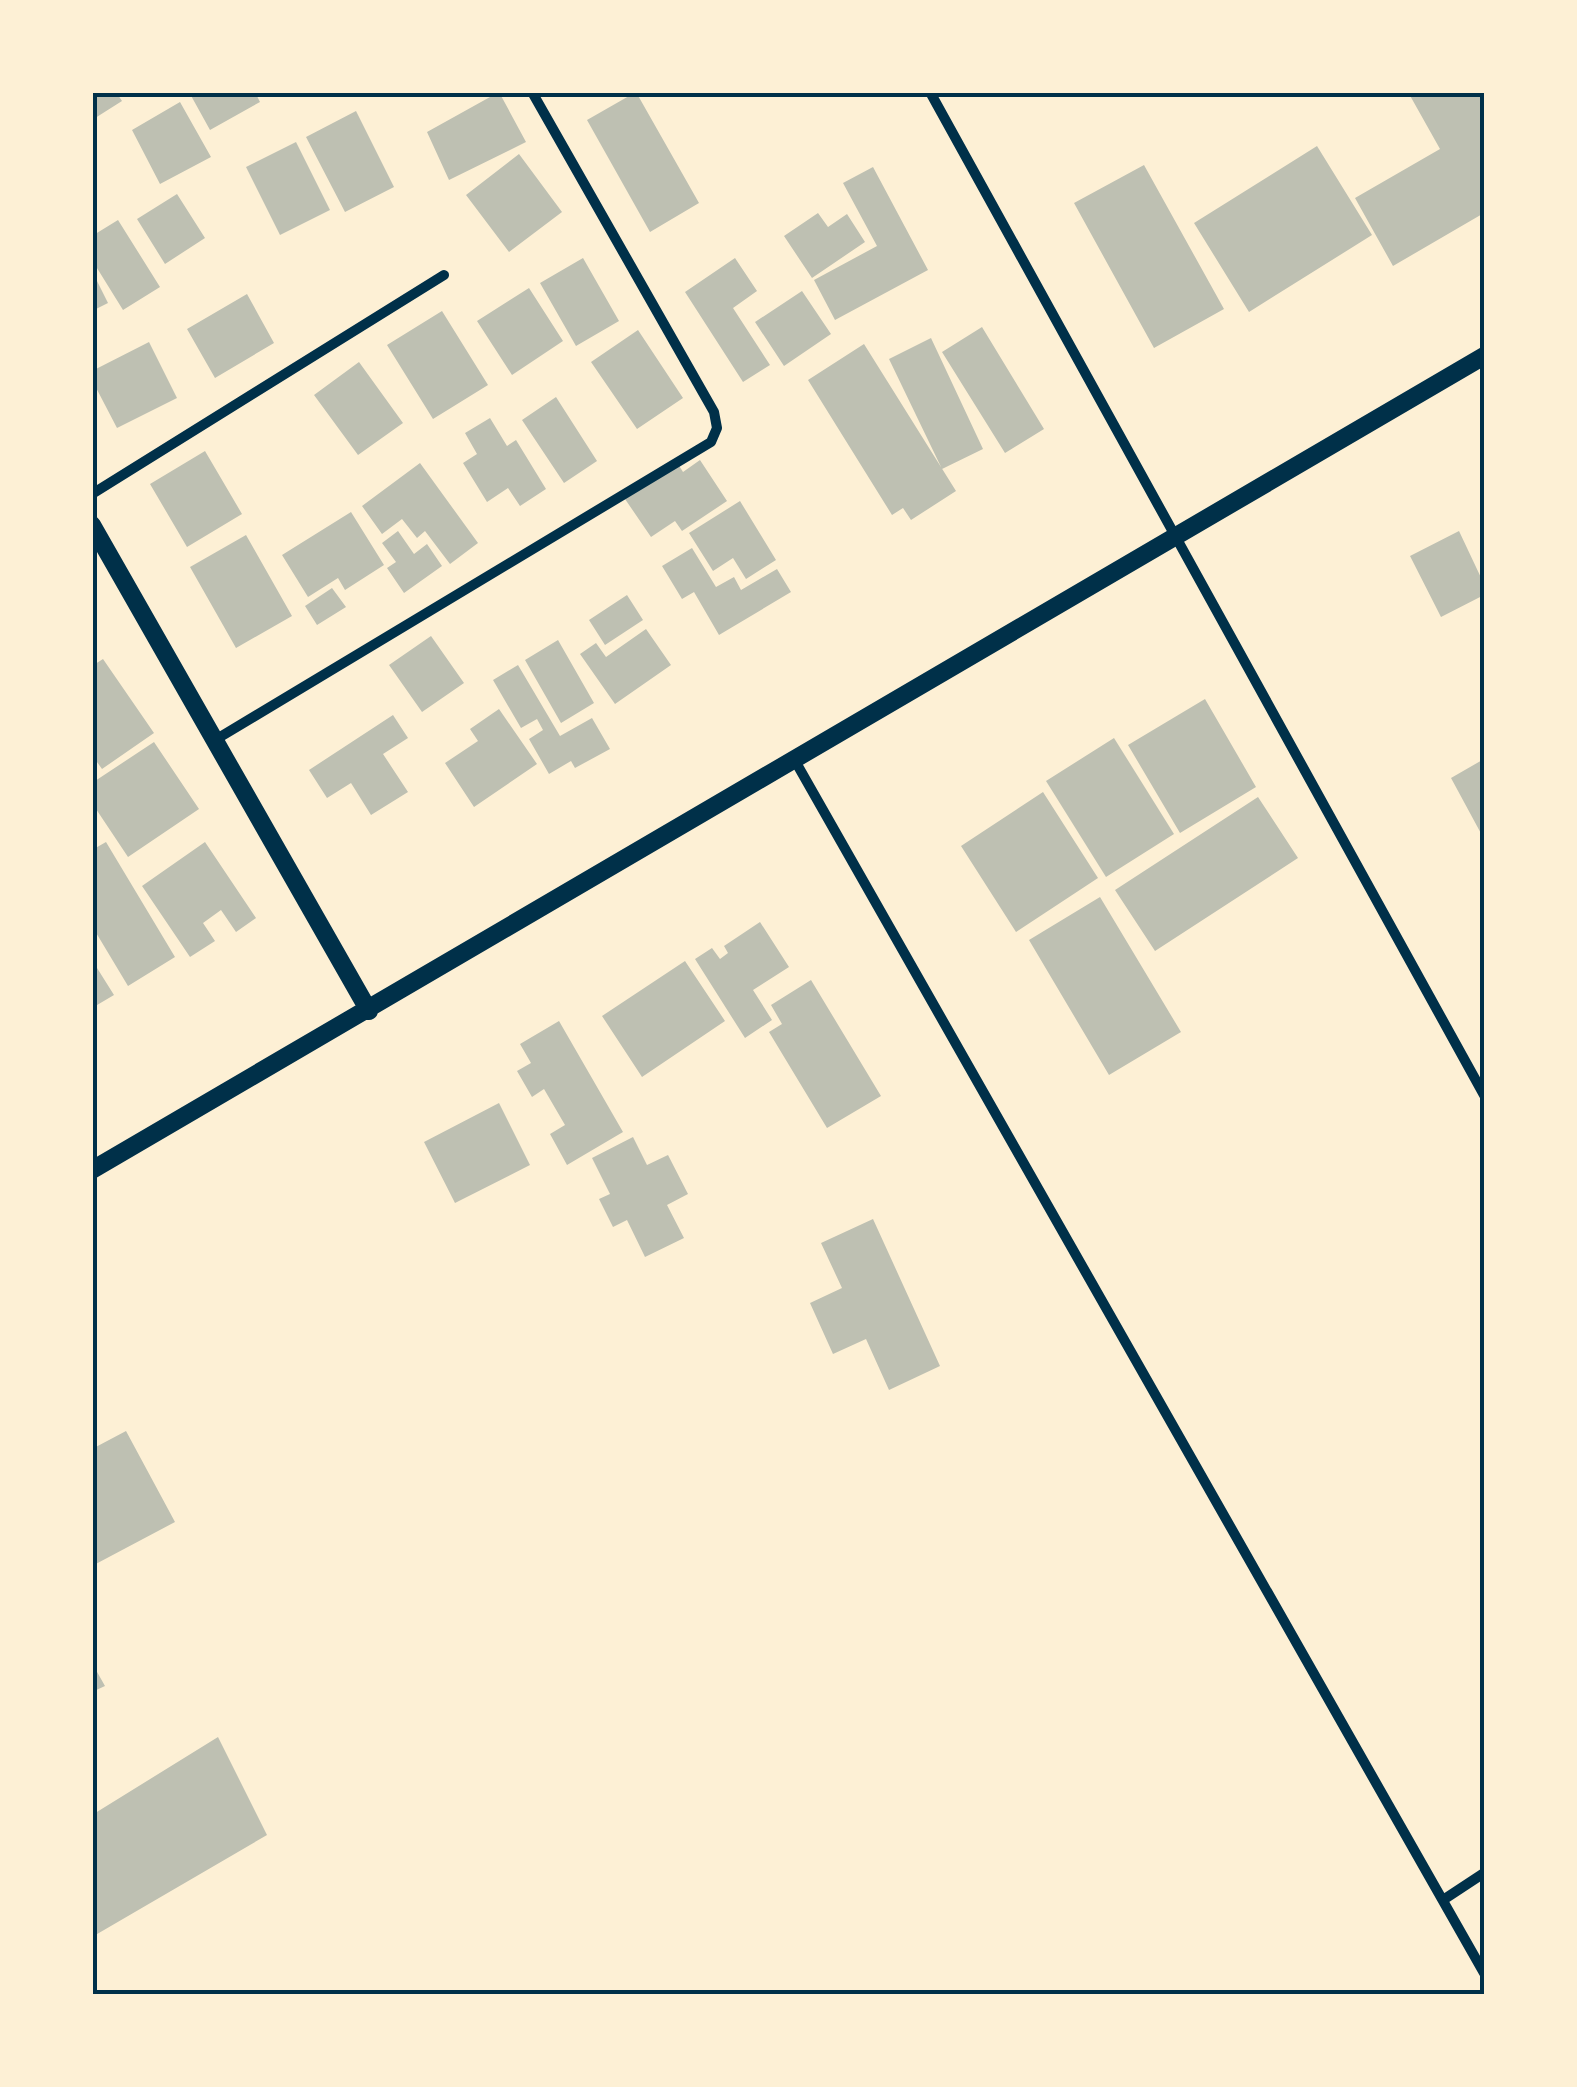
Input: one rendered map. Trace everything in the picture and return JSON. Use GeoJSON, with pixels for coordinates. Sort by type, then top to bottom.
{"type":"FeatureCollection","features":[{"type":"Feature","properties":{"kind":"street"},"geometry":{"type":"LineString","coordinates":[[215,740],[710,442],[718,428],[714,412],[532,92]]}},
{"type":"Feature","properties":{"kind":"street"},"geometry":{"type":"LineString","coordinates":[[930,92],[1484,1094]]}},
{"type":"Feature","properties":{"kind":"street"},"geometry":{"type":"LineString","coordinates":[[92,494],[444,275]]}},
{"type":"Feature","properties":{"kind":"street"},"geometry":{"type":"LineString","coordinates":[[92,1170],[1484,356]]}},
{"type":"Feature","properties":{"kind":"street"},"geometry":{"type":"LineString","coordinates":[[92,525],[369,1010]]}},
{"type":"Feature","properties":{"kind":"street"},"geometry":{"type":"LineString","coordinates":[[794,759],[1484,1973]]}},
{"type":"Feature","properties":{"kind":"street"},"geometry":{"type":"LineString","coordinates":[[1443,1900],[1484,1872]]}},
{"type":"Feature","properties":{"kind":"building"},"geometry":{"type":"Polygon","coordinates":[[[92,92],[116,92],[122,101],[92,120],[92,92]]]}},
{"type":"Feature","properties":{"kind":"building"},"geometry":{"type":"Polygon","coordinates":[[[189,92],[255,92],[260,102],[210,130],[189,92]]]}},
{"type":"Feature","properties":{"kind":"building"},"geometry":{"type":"Polygon","coordinates":[[[499,92],[526,142],[449,180],[427,132],[499,92]]]}},
{"type":"Feature","properties":{"kind":"building"},"geometry":{"type":"Polygon","coordinates":[[[636,92],[699,203],[650,232],[587,120],[636,92]]]}},
{"type":"Feature","properties":{"kind":"building"},"geometry":{"type":"Polygon","coordinates":[[[1408,92],[1484,92],[1484,213],[1393,266],[1355,198],[1440,149],[1408,92]]]}},
{"type":"Feature","properties":{"kind":"building"},"geometry":{"type":"Polygon","coordinates":[[[180,102],[211,157],[160,184],[132,130],[180,102]]]}},
{"type":"Feature","properties":{"kind":"building"},"geometry":{"type":"Polygon","coordinates":[[[356,111],[394,187],[345,212],[306,137],[356,111]]]}},
{"type":"Feature","properties":{"kind":"building"},"geometry":{"type":"Polygon","coordinates":[[[296,142],[330,210],[280,235],[246,167],[296,142]]]}},
{"type":"Feature","properties":{"kind":"building"},"geometry":{"type":"Polygon","coordinates":[[[1317,146],[1372,235],[1249,312],[1194,223],[1317,146]]]}},
{"type":"Feature","properties":{"kind":"building"},"geometry":{"type":"Polygon","coordinates":[[[519,154],[562,212],[509,252],[466,195],[519,154]]]}},
{"type":"Feature","properties":{"kind":"building"},"geometry":{"type":"Polygon","coordinates":[[[1144,165],[1224,309],[1154,348],[1074,203],[1144,165]]]}},
{"type":"Feature","properties":{"kind":"building"},"geometry":{"type":"Polygon","coordinates":[[[873,167],[928,270],[835,320],[814,280],[877,246],[843,183],[873,167]]]}},
{"type":"Feature","properties":{"kind":"building"},"geometry":{"type":"Polygon","coordinates":[[[177,194],[205,238],[165,264],[137,219],[177,194]]]}},
{"type":"Feature","properties":{"kind":"building"},"geometry":{"type":"Polygon","coordinates":[[[818,213],[828,227],[847,214],[865,242],[812,278],[784,236],[818,213]]]}},
{"type":"Feature","properties":{"kind":"building"},"geometry":{"type":"Polygon","coordinates":[[[118,220],[160,287],[123,310],[92,260],[92,236],[118,220]]]}},
{"type":"Feature","properties":{"kind":"building"},"geometry":{"type":"Polygon","coordinates":[[[583,258],[619,321],[576,346],[540,283],[583,258]]]}},
{"type":"Feature","properties":{"kind":"building"},"geometry":{"type":"Polygon","coordinates":[[[735,258],[757,291],[733,308],[770,365],[743,382],[685,292],[735,258]]]}},
{"type":"Feature","properties":{"kind":"building"},"geometry":{"type":"Polygon","coordinates":[[[92,271],[108,303],[92,311],[92,271]]]}},
{"type":"Feature","properties":{"kind":"building"},"geometry":{"type":"Polygon","coordinates":[[[529,288],[563,341],[512,375],[477,321],[529,288]]]}},
{"type":"Feature","properties":{"kind":"building"},"geometry":{"type":"Polygon","coordinates":[[[802,291],[831,334],[784,366],[755,322],[802,291]]]}},
{"type":"Feature","properties":{"kind":"building"},"geometry":{"type":"Polygon","coordinates":[[[247,294],[274,343],[215,378],[187,329],[247,294]]]}},
{"type":"Feature","properties":{"kind":"building"},"geometry":{"type":"Polygon","coordinates":[[[442,311],[488,385],[433,419],[387,345],[442,311]]]}},
{"type":"Feature","properties":{"kind":"building"},"geometry":{"type":"Polygon","coordinates":[[[982,327],[1044,429],[1005,453],[942,352],[982,327]]]}},
{"type":"Feature","properties":{"kind":"building"},"geometry":{"type":"Polygon","coordinates":[[[638,330],[683,398],[637,429],[591,362],[638,330]]]}},
{"type":"Feature","properties":{"kind":"building"},"geometry":{"type":"Polygon","coordinates":[[[931,338],[983,449],[942,469],[889,359],[931,338]]]}},
{"type":"Feature","properties":{"kind":"building"},"geometry":{"type":"Polygon","coordinates":[[[149,342],[177,398],[117,428],[92,380],[92,371],[149,342]]]}},
{"type":"Feature","properties":{"kind":"building"},"geometry":{"type":"Polygon","coordinates":[[[864,344],[956,491],[911,520],[903,508],[892,515],[808,380],[864,344]]]}},
{"type":"Feature","properties":{"kind":"building"},"geometry":{"type":"Polygon","coordinates":[[[359,362],[403,423],[358,455],[314,395],[359,362]]]}},
{"type":"Feature","properties":{"kind":"building"},"geometry":{"type":"Polygon","coordinates":[[[556,397],[597,461],[564,483],[522,420],[556,397]]]}},
{"type":"Feature","properties":{"kind":"building"},"geometry":{"type":"Polygon","coordinates":[[[490,418],[507,446],[516,440],[546,489],[520,506],[508,488],[487,502],[463,463],[477,454],[465,433],[490,418]]]}},
{"type":"Feature","properties":{"kind":"building"},"geometry":{"type":"Polygon","coordinates":[[[205,451],[242,514],[187,547],[150,484],[205,451]]]}},
{"type":"Feature","properties":{"kind":"building"},"geometry":{"type":"Polygon","coordinates":[[[700,460],[727,501],[682,531],[675,521],[651,537],[625,499],[678,464],[683,472],[700,460]]]}},
{"type":"Feature","properties":{"kind":"building"},"geometry":{"type":"Polygon","coordinates":[[[420,463],[478,543],[450,564],[425,531],[417,538],[402,519],[382,534],[362,506],[420,463]]]}},
{"type":"Feature","properties":{"kind":"building"},"geometry":{"type":"Polygon","coordinates":[[[740,501],[776,560],[746,579],[733,558],[713,571],[689,533],[740,501]]]}},
{"type":"Feature","properties":{"kind":"building"},"geometry":{"type":"Polygon","coordinates":[[[351,512],[384,565],[345,590],[338,578],[308,597],[282,555],[351,512]]]}},
{"type":"Feature","properties":{"kind":"building"},"geometry":{"type":"Polygon","coordinates":[[[398,531],[414,554],[427,544],[442,566],[404,593],[387,568],[396,562],[382,543],[398,531]]]}},
{"type":"Feature","properties":{"kind":"building"},"geometry":{"type":"Polygon","coordinates":[[[1459,531],[1484,584],[1484,595],[1441,617],[1410,556],[1459,531]]]}},
{"type":"Feature","properties":{"kind":"building"},"geometry":{"type":"Polygon","coordinates":[[[246,535],[292,616],[236,648],[190,567],[246,535]]]}},
{"type":"Feature","properties":{"kind":"building"},"geometry":{"type":"Polygon","coordinates":[[[692,548],[716,587],[734,577],[741,590],[777,569],[791,592],[719,635],[694,592],[682,599],[662,566],[692,548]]]}},
{"type":"Feature","properties":{"kind":"building"},"geometry":{"type":"Polygon","coordinates":[[[332,588],[346,607],[317,625],[305,606],[332,588]]]}},
{"type":"Feature","properties":{"kind":"building"},"geometry":{"type":"Polygon","coordinates":[[[627,595],[643,620],[605,645],[589,620],[627,595]]]}},
{"type":"Feature","properties":{"kind":"building"},"geometry":{"type":"Polygon","coordinates":[[[646,629],[671,665],[615,704],[580,654],[596,643],[606,657],[646,629]]]}},
{"type":"Feature","properties":{"kind":"building"},"geometry":{"type":"Polygon","coordinates":[[[431,636],[464,683],[422,712],[389,665],[431,636]]]}},
{"type":"Feature","properties":{"kind":"building"},"geometry":{"type":"Polygon","coordinates":[[[558,640],[594,703],[561,723],[525,660],[558,640]]]}},
{"type":"Feature","properties":{"kind":"building"},"geometry":{"type":"Polygon","coordinates":[[[103,659],[154,733],[102,769],[92,755],[92,666],[103,659]]]}},
{"type":"Feature","properties":{"kind":"building"},"geometry":{"type":"Polygon","coordinates":[[[518,665],[560,736],[592,718],[610,749],[575,768],[571,761],[549,774],[529,739],[543,730],[537,719],[521,728],[493,680],[518,665]]]}},
{"type":"Feature","properties":{"kind":"building"},"geometry":{"type":"Polygon","coordinates":[[[1205,699],[1256,787],[1180,833],[1128,745],[1205,699]]]}},
{"type":"Feature","properties":{"kind":"building"},"geometry":{"type":"Polygon","coordinates":[[[499,709],[537,764],[474,807],[445,763],[478,741],[470,729],[499,709]]]}},
{"type":"Feature","properties":{"kind":"building"},"geometry":{"type":"Polygon","coordinates":[[[393,715],[408,738],[383,754],[408,792],[371,815],[351,783],[327,798],[309,770],[393,715]]]}},
{"type":"Feature","properties":{"kind":"building"},"geometry":{"type":"Polygon","coordinates":[[[1114,738],[1174,834],[1106,877],[1046,781],[1114,738]]]}},
{"type":"Feature","properties":{"kind":"building"},"geometry":{"type":"Polygon","coordinates":[[[154,742],[199,809],[128,857],[92,803],[92,783],[154,742]]]}},
{"type":"Feature","properties":{"kind":"building"},"geometry":{"type":"Polygon","coordinates":[[[1484,759],[1484,839],[1451,778],[1484,759]]]}},
{"type":"Feature","properties":{"kind":"building"},"geometry":{"type":"Polygon","coordinates":[[[1043,792],[1098,878],[1016,932],[961,846],[1043,792]]]}},
{"type":"Feature","properties":{"kind":"building"},"geometry":{"type":"Polygon","coordinates":[[[1258,797],[1298,858],[1155,951],[1115,890],[1258,797]]]}},
{"type":"Feature","properties":{"kind":"building"},"geometry":{"type":"Polygon","coordinates":[[[106,842],[175,957],[128,986],[92,926],[92,850],[106,842]]]}},
{"type":"Feature","properties":{"kind":"building"},"geometry":{"type":"Polygon","coordinates":[[[205,842],[256,918],[236,932],[221,910],[203,923],[215,941],[190,957],[142,886],[205,842]]]}},
{"type":"Feature","properties":{"kind":"building"},"geometry":{"type":"Polygon","coordinates":[[[1100,897],[1181,1032],[1109,1075],[1029,940],[1100,897]]]}},
{"type":"Feature","properties":{"kind":"building"},"geometry":{"type":"Polygon","coordinates":[[[760,922],[789,967],[753,990],[772,1020],[745,1038],[695,959],[712,948],[720,959],[728,953],[724,946],[760,922]]]}},
{"type":"Feature","properties":{"kind":"building"},"geometry":{"type":"Polygon","coordinates":[[[92,960],[114,995],[92,1008],[92,960]]]}},
{"type":"Feature","properties":{"kind":"building"},"geometry":{"type":"Polygon","coordinates":[[[685,961],[725,1021],[642,1077],[602,1016],[685,961]]]}},
{"type":"Feature","properties":{"kind":"building"},"geometry":{"type":"Polygon","coordinates":[[[811,980],[881,1096],[827,1128],[769,1032],[782,1024],[771,1005],[811,980]]]}},
{"type":"Feature","properties":{"kind":"building"},"geometry":{"type":"Polygon","coordinates":[[[559,1021],[623,1132],[567,1165],[550,1134],[565,1125],[544,1089],[532,1097],[517,1071],[531,1063],[520,1044],[559,1021]]]}},
{"type":"Feature","properties":{"kind":"building"},"geometry":{"type":"Polygon","coordinates":[[[499,1103],[530,1165],[455,1203],[424,1142],[499,1103]]]}},
{"type":"Feature","properties":{"kind":"building"},"geometry":{"type":"Polygon","coordinates":[[[633,1137],[647,1165],[668,1155],[688,1194],[667,1205],[684,1238],[645,1257],[627,1220],[613,1227],[599,1199],[610,1194],[592,1158],[633,1137]]]}},
{"type":"Feature","properties":{"kind":"building"},"geometry":{"type":"Polygon","coordinates":[[[873,1219],[940,1366],[889,1390],[866,1339],[833,1354],[810,1303],[842,1288],[821,1243],[873,1219]]]}},
{"type":"Feature","properties":{"kind":"building"},"geometry":{"type":"Polygon","coordinates":[[[126,1431],[175,1522],[92,1566],[92,1449],[126,1431]]]}},
{"type":"Feature","properties":{"kind":"building"},"geometry":{"type":"Polygon","coordinates":[[[92,1663],[105,1686],[92,1692],[92,1663]]]}},
{"type":"Feature","properties":{"kind":"building"},"geometry":{"type":"Polygon","coordinates":[[[218,1737],[267,1835],[92,1937],[92,1815],[218,1737]]]}}]}
